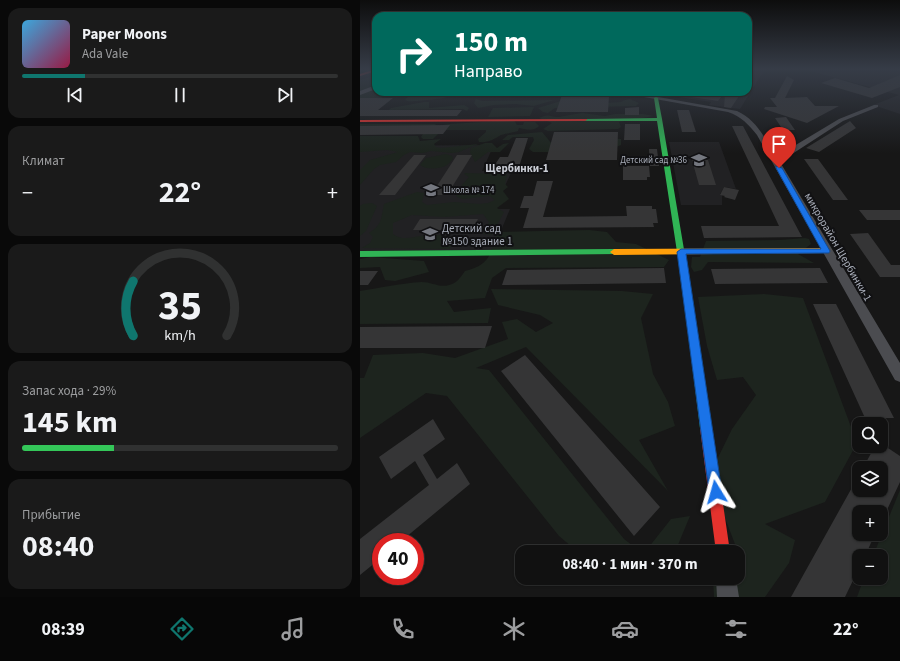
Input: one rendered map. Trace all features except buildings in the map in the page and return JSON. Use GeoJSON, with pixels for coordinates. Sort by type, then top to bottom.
{"type":"FeatureCollection","features":[{"type":"Feature","properties":{"kind":"street"},"geometry":{"type":"LineString","coordinates":[[649,97],[656,98],[660,119],[681,252],[722,545]]}},
{"type":"Feature","properties":{"kind":"street","name":"микрорайон Щербинки-1"},"geometry":{"type":"LineString","coordinates":[[656,98],[729,110],[739,113],[747,118],[760,135],[900,376]]}},
{"type":"Feature","properties":{"kind":"street"},"geometry":{"type":"LineString","coordinates":[[771,155],[786,154],[841,120],[876,106]]}},
{"type":"Feature","properties":{"kind":"street"},"geometry":{"type":"LineString","coordinates":[[360,122],[660,119]]}},
{"type":"Feature","properties":{"kind":"street"},"geometry":{"type":"LineString","coordinates":[[360,254],[826,251]]}},
{"type":"Feature","properties":{"kind":"street"},"geometry":{"type":"LineString","coordinates":[[727,585],[728,597]]}},
{"type":"Feature","properties":{"kind":"shaded area"},"geometry":{"type":"Polygon","coordinates":[[[383,97],[366,113],[360,110],[373,98],[360,98],[383,97]]]}},
{"type":"Feature","properties":{"kind":"shaded area"},"geometry":{"type":"Polygon","coordinates":[[[408,97],[447,97],[410,101],[405,99],[408,97]]]}},
{"type":"Feature","properties":{"kind":"shaded area"},"geometry":{"type":"Polygon","coordinates":[[[678,97],[748,97],[740,109],[709,105],[711,102],[678,97]]]}},
{"type":"Feature","properties":{"kind":"shaded area"},"geometry":{"type":"Polygon","coordinates":[[[894,97],[900,97],[900,114],[873,105],[894,97]]]}},
{"type":"Feature","properties":{"kind":"shaded area"},"geometry":{"type":"Polygon","coordinates":[[[476,99],[482,101],[554,100],[534,106],[515,104],[494,105],[478,108],[474,103],[476,99]]]}},
{"type":"Feature","properties":{"kind":"shaded area"},"geometry":{"type":"Polygon","coordinates":[[[630,99],[639,103],[636,106],[555,108],[548,113],[543,112],[538,108],[564,100],[586,104],[621,102],[630,99]]]}},
{"type":"Feature","properties":{"kind":"shaded area"},"geometry":{"type":"Polygon","coordinates":[[[429,102],[429,108],[464,105],[469,108],[467,111],[463,109],[389,110],[391,108],[429,102]]]}},
{"type":"Feature","properties":{"kind":"shaded area"},"geometry":{"type":"Polygon","coordinates":[[[534,107],[530,116],[488,117],[493,108],[534,107]]]}},
{"type":"Feature","properties":{"kind":"shaded area"},"geometry":{"type":"Polygon","coordinates":[[[582,113],[605,116],[615,114],[643,114],[654,116],[619,122],[621,127],[618,129],[548,131],[543,129],[552,123],[539,118],[548,115],[559,117],[582,113]]]}},
{"type":"Feature","properties":{"kind":"shaded area"},"geometry":{"type":"Polygon","coordinates":[[[514,120],[517,125],[523,125],[524,122],[535,122],[539,126],[532,130],[519,128],[518,131],[501,135],[486,142],[479,142],[478,139],[486,132],[486,130],[442,130],[433,139],[423,139],[421,137],[426,129],[360,129],[360,124],[435,124],[437,126],[514,120]]]}},
{"type":"Feature","properties":{"kind":"shaded area"},"geometry":{"type":"Polygon","coordinates":[[[542,132],[553,145],[600,138],[621,139],[621,145],[604,150],[593,151],[533,152],[529,149],[534,140],[533,137],[513,137],[509,140],[502,140],[508,135],[542,132]]]}},
{"type":"Feature","properties":{"kind":"shaded area"},"geometry":{"type":"Polygon","coordinates":[[[360,136],[418,136],[420,141],[441,139],[434,144],[436,147],[441,148],[478,144],[459,152],[452,153],[431,151],[423,153],[410,152],[396,162],[380,165],[374,169],[360,185],[360,170],[370,160],[398,152],[387,150],[360,152],[360,136]]]}},
{"type":"Feature","properties":{"kind":"shaded area","name":"Детский сад №36"},"geometry":{"type":"Polygon","coordinates":[[[669,142],[719,142],[736,189],[724,187],[720,194],[722,195],[722,205],[681,205],[669,142]]]}},
{"type":"Feature","properties":{"kind":"shaded area"},"geometry":{"type":"Polygon","coordinates":[[[485,143],[492,143],[497,148],[503,144],[509,143],[500,152],[488,152],[475,162],[470,152],[471,148],[485,143]]]}},
{"type":"Feature","properties":{"kind":"shaded area","name":"Школа № 174"},"geometry":{"type":"Polygon","coordinates":[[[494,145],[482,171],[512,171],[494,209],[510,209],[493,250],[360,251],[360,146],[494,145]]]}},
{"type":"Feature","properties":{"kind":"shaded area"},"geometry":{"type":"Polygon","coordinates":[[[446,154],[452,156],[453,159],[445,166],[439,168],[426,168],[420,165],[426,158],[446,154]]]}},
{"type":"Feature","properties":{"kind":"shaded area"},"geometry":{"type":"Polygon","coordinates":[[[464,174],[507,175],[505,184],[508,187],[503,191],[509,199],[497,208],[504,212],[492,235],[483,234],[489,222],[483,214],[445,217],[412,215],[393,223],[393,234],[401,238],[430,235],[453,237],[454,242],[449,249],[362,248],[370,243],[373,237],[369,233],[379,224],[384,204],[417,192],[424,193],[422,202],[427,205],[454,202],[479,204],[488,203],[495,200],[490,196],[463,199],[457,197],[455,193],[469,177],[464,174]]]}},
{"type":"Feature","properties":{"kind":"shaded area"},"geometry":{"type":"Polygon","coordinates":[[[372,203],[377,206],[366,231],[360,236],[360,206],[363,204],[372,203]]]}},
{"type":"Feature","properties":{"kind":"shaded area"},"geometry":{"type":"Polygon","coordinates":[[[589,230],[607,232],[616,242],[636,244],[669,260],[664,267],[506,268],[492,278],[485,298],[447,301],[454,312],[491,308],[488,323],[360,324],[360,291],[399,284],[422,282],[442,286],[452,284],[458,280],[465,271],[480,265],[488,258],[497,232],[589,230]]]}},
{"type":"Feature","properties":{"kind":"shaded area"},"geometry":{"type":"Polygon","coordinates":[[[809,239],[811,244],[798,254],[814,263],[708,262],[702,270],[694,272],[691,267],[692,257],[700,257],[706,241],[780,240],[809,239]]]}},
{"type":"Feature","properties":{"kind":"shaded area"},"geometry":{"type":"Polygon","coordinates":[[[371,257],[424,261],[429,272],[395,281],[385,280],[380,267],[360,268],[360,259],[371,257]]]}},
{"type":"Feature","properties":{"kind":"shaded area"},"geometry":{"type":"Polygon","coordinates":[[[491,289],[622,291],[653,294],[641,318],[653,374],[668,402],[675,426],[639,440],[668,491],[526,347],[476,368],[489,370],[624,539],[632,545],[570,545],[559,536],[447,396],[426,393],[360,438],[360,378],[364,378],[373,355],[423,353],[455,358],[508,339],[502,322],[517,319],[536,332],[553,323],[540,315],[498,305],[491,289]]]}},
{"type":"Feature","properties":{"kind":"shaded area"},"geometry":{"type":"Polygon","coordinates":[[[764,294],[803,298],[852,430],[852,452],[825,502],[765,524],[795,540],[789,563],[765,597],[714,597],[713,585],[745,585],[745,545],[735,545],[709,476],[732,429],[756,395],[743,377],[717,380],[707,346],[698,297],[764,294]]]}},
{"type":"Feature","properties":{"kind":"shaded area"},"geometry":{"type":"Polygon","coordinates":[[[900,490],[900,597],[857,597],[861,585],[888,585],[888,549],[876,549],[879,541],[888,541],[888,519],[900,490]]]}},
{"type":"Feature","properties":{"kind":"shaded area"},"geometry":{"type":"Polygon","coordinates":[[[690,516],[678,545],[651,545],[671,519],[690,516]]]}},
{"type":"Feature","properties":{"kind":"traffic: fast"},"geometry":{"type":"LineString","coordinates":[[656,98],[687,291],[706,428]]}},
{"type":"Feature","properties":{"kind":"traffic: fast"},"geometry":{"type":"LineString","coordinates":[[585,120],[660,119]]}},
{"type":"Feature","properties":{"kind":"traffic: fast"},"geometry":{"type":"LineString","coordinates":[[360,254],[614,252]]}},
{"type":"Feature","properties":{"kind":"traffic: slow"},"geometry":{"type":"LineString","coordinates":[[614,252],[826,251]]}},
{"type":"Feature","properties":{"kind":"traffic: jam"},"geometry":{"type":"LineString","coordinates":[[360,121],[585,120]]}},
{"type":"Feature","properties":{"kind":"traffic: jam"},"geometry":{"type":"LineString","coordinates":[[706,428],[722,545]]}},
{"type":"Feature","properties":{"kind":"place","name":"Детский сад №36"},"geometry":{"type":"Point","coordinates":[699,160]}},
{"type":"Feature","properties":{"kind":"place","name":"Школа № 174"},"geometry":{"type":"Point","coordinates":[431,190]}},
{"type":"Feature","properties":{"kind":"place","name":"Детский сад №150 здание 1"},"geometry":{"type":"Point","coordinates":[430,234]}},
{"type":"Feature","properties":{"kind":"district","name":"Щербинки-1"},"geometry":{"type":"Point","coordinates":[517,168]}},
{"type":"Feature","properties":{"kind":"route"},"geometry":{"type":"LineString","coordinates":[[716,492],[681,252],[826,251],[779,168]]}}]}
